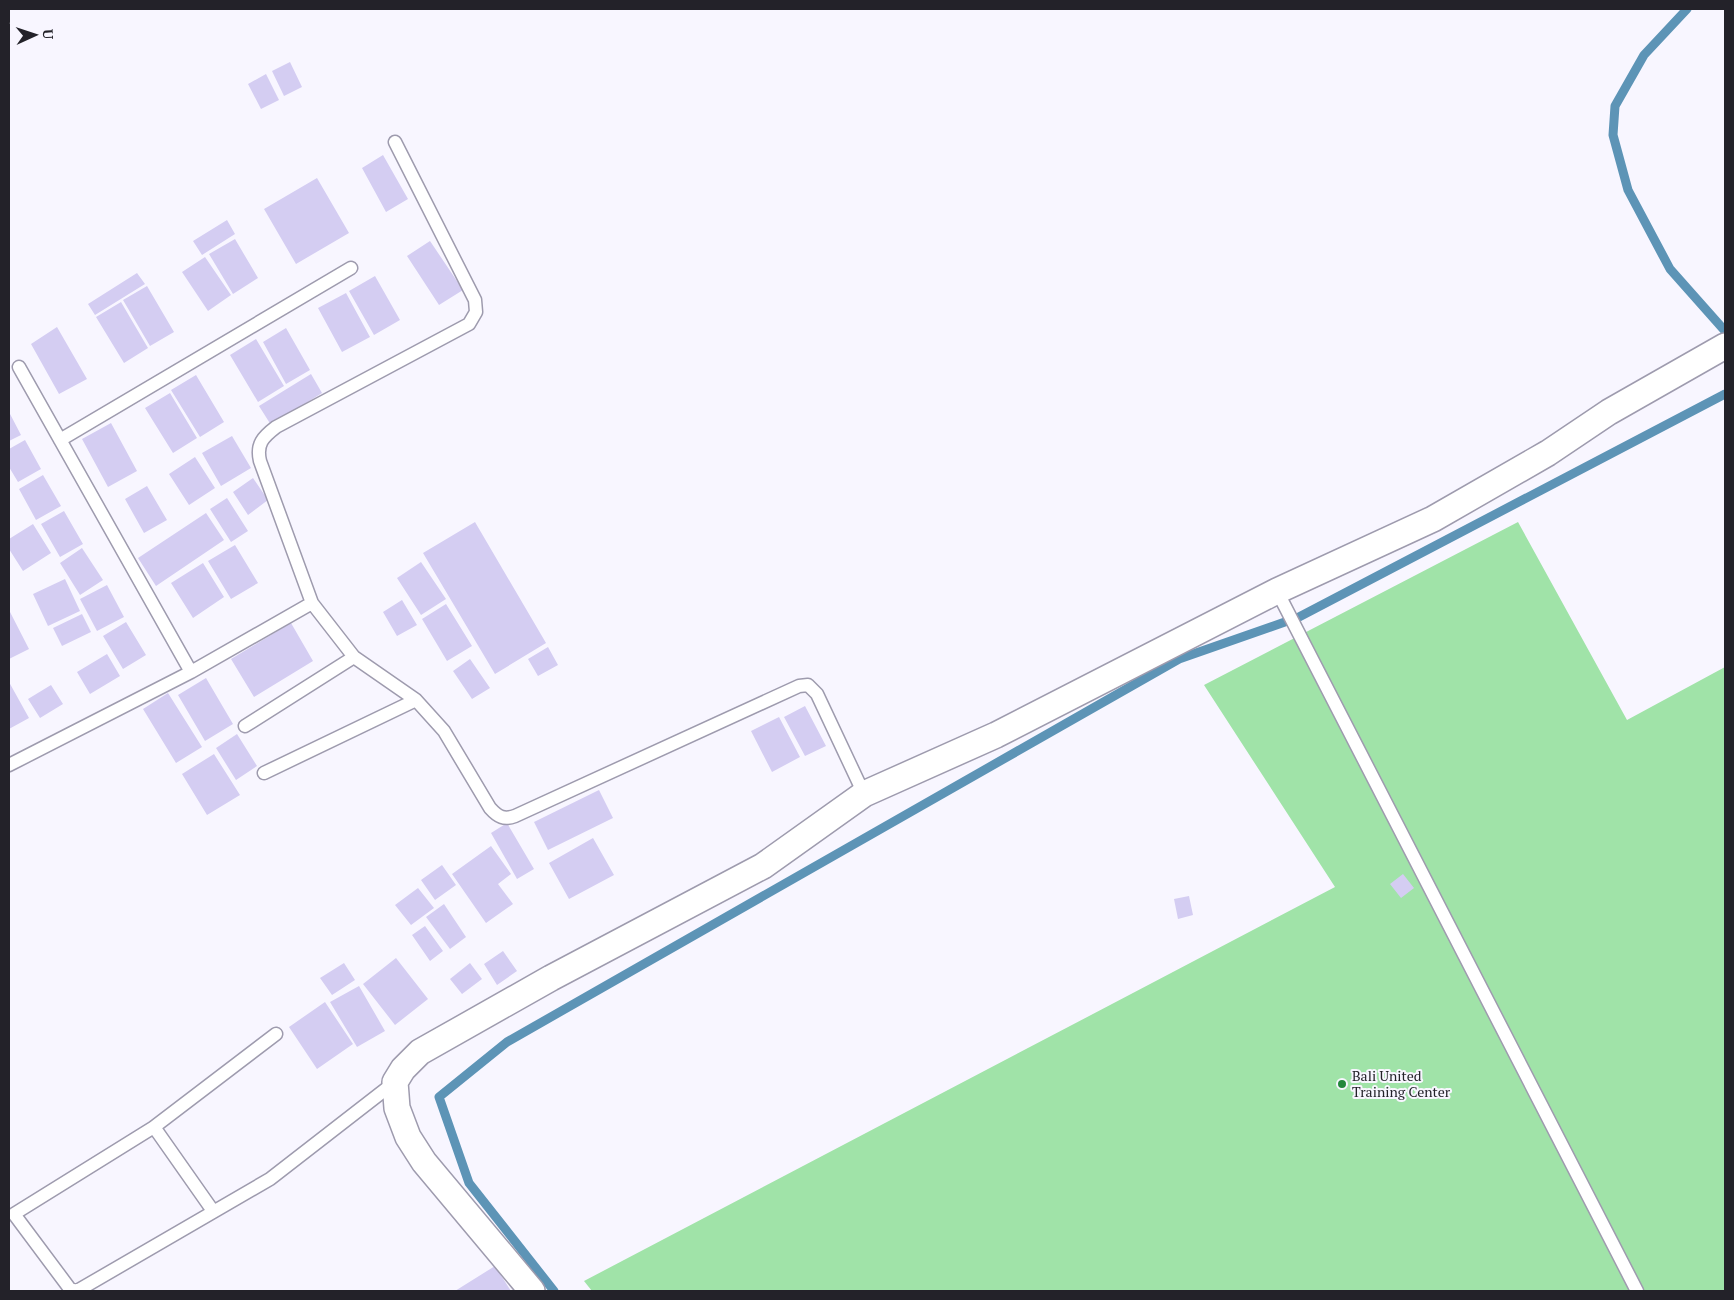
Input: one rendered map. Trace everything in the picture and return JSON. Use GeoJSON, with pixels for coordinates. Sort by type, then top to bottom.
{"type":"FeatureCollection","features":[{"type":"Feature","properties":{"kind":"street"},"geometry":{"type":"LineString","coordinates":[[532,1291],[424,1162],[408,1137],[397,1108],[395,1082],[403,1069],[420,1052],[551,978],[763,866],[864,794],[996,735],[1281,600],[1433,519],[1548,453],[1609,412],[1719,349]]}},
{"type":"Feature","properties":{"kind":"lane"},"geometry":{"type":"LineString","coordinates":[[395,142],[475,300],[476,312],[470,324],[276,427],[263,437],[258,448],[260,461],[312,603],[354,657],[416,700],[444,731],[490,808],[495,814],[507,819],[798,686],[808,685],[817,694],[864,794]]}},
{"type":"Feature","properties":{"kind":"lane"},"geometry":{"type":"LineString","coordinates":[[60,440],[351,268]]}},
{"type":"Feature","properties":{"kind":"lane"},"geometry":{"type":"LineString","coordinates":[[19,367],[191,672]]}},
{"type":"Feature","properties":{"kind":"lane"},"geometry":{"type":"LineString","coordinates":[[1281,600],[1637,1291]]}},
{"type":"Feature","properties":{"kind":"lane"},"geometry":{"type":"LineString","coordinates":[[9,765],[191,672],[312,603]]}},
{"type":"Feature","properties":{"kind":"lane"},"geometry":{"type":"LineString","coordinates":[[245,726],[354,657]]}},
{"type":"Feature","properties":{"kind":"lane"},"geometry":{"type":"LineString","coordinates":[[264,772],[416,700]]}},
{"type":"Feature","properties":{"kind":"lane"},"geometry":{"type":"LineString","coordinates":[[276,1034],[154,1126],[14,1214],[67,1286],[77,1291],[270,1179],[395,1082]]}},
{"type":"Feature","properties":{"kind":"lane"},"geometry":{"type":"LineString","coordinates":[[154,1126],[213,1211]]}},
{"type":"Feature","properties":{"kind":"green space","name":"Bali United Training Center"},"geometry":{"type":"Polygon","coordinates":[[[1518,522],[1627,720],[1725,667],[1725,1291],[592,1291],[584,1281],[1335,887],[1204,685],[1518,522]]]}},
{"type":"Feature","properties":{"kind":"building"},"geometry":{"type":"Polygon","coordinates":[[[290,62],[302,87],[284,96],[272,71],[290,62]]]}},
{"type":"Feature","properties":{"kind":"building"},"geometry":{"type":"Polygon","coordinates":[[[266,74],[279,100],[261,109],[248,84],[266,74]]]}},
{"type":"Feature","properties":{"kind":"building"},"geometry":{"type":"Polygon","coordinates":[[[383,155],[408,199],[386,212],[362,168],[383,155]]]}},
{"type":"Feature","properties":{"kind":"building"},"geometry":{"type":"Polygon","coordinates":[[[317,178],[349,233],[296,264],[264,209],[317,178]]]}},
{"type":"Feature","properties":{"kind":"building"},"geometry":{"type":"Polygon","coordinates":[[[227,220],[235,234],[202,255],[193,241],[227,220]]]}},
{"type":"Feature","properties":{"kind":"building"},"geometry":{"type":"Polygon","coordinates":[[[235,239],[258,278],[233,294],[209,254],[235,239]]]}},
{"type":"Feature","properties":{"kind":"building"},"geometry":{"type":"Polygon","coordinates":[[[430,241],[463,290],[439,305],[407,256],[430,241]]]}},
{"type":"Feature","properties":{"kind":"building"},"geometry":{"type":"Polygon","coordinates":[[[205,257],[231,295],[208,311],[182,272],[205,257]]]}},
{"type":"Feature","properties":{"kind":"building"},"geometry":{"type":"Polygon","coordinates":[[[137,273],[145,284],[95,315],[88,304],[137,273]]]}},
{"type":"Feature","properties":{"kind":"building"},"geometry":{"type":"Polygon","coordinates":[[[375,276],[400,320],[374,335],[349,291],[375,276]]]}},
{"type":"Feature","properties":{"kind":"building"},"geometry":{"type":"Polygon","coordinates":[[[147,286],[174,332],[150,346],[123,300],[147,286]]]}},
{"type":"Feature","properties":{"kind":"building"},"geometry":{"type":"Polygon","coordinates":[[[346,293],[370,337],[342,352],[318,308],[346,293]]]}},
{"type":"Feature","properties":{"kind":"building"},"geometry":{"type":"Polygon","coordinates":[[[121,302],[148,348],[124,363],[96,317],[121,302]]]}},
{"type":"Feature","properties":{"kind":"building"},"geometry":{"type":"Polygon","coordinates":[[[57,327],[87,379],[59,394],[31,344],[57,327]]]}},
{"type":"Feature","properties":{"kind":"building"},"geometry":{"type":"Polygon","coordinates":[[[286,328],[310,370],[286,384],[263,342],[286,328]]]}},
{"type":"Feature","properties":{"kind":"building"},"geometry":{"type":"Polygon","coordinates":[[[256,339],[284,386],[258,402],[230,355],[256,339]]]}},
{"type":"Feature","properties":{"kind":"building"},"geometry":{"type":"Polygon","coordinates":[[[311,374],[322,393],[271,425],[259,406],[311,374]]]}},
{"type":"Feature","properties":{"kind":"building"},"geometry":{"type":"Polygon","coordinates":[[[196,375],[224,422],[200,437],[171,390],[196,375]]]}},
{"type":"Feature","properties":{"kind":"building"},"geometry":{"type":"Polygon","coordinates":[[[170,393],[197,438],[173,453],[145,408],[170,393]]]}},
{"type":"Feature","properties":{"kind":"building"},"geometry":{"type":"Polygon","coordinates":[[[9,412],[21,435],[9,441],[9,412]]]}},
{"type":"Feature","properties":{"kind":"building"},"geometry":{"type":"Polygon","coordinates":[[[111,423],[137,471],[108,487],[82,439],[111,423]]]}},
{"type":"Feature","properties":{"kind":"building"},"geometry":{"type":"Polygon","coordinates":[[[232,436],[251,468],[221,486],[202,453],[232,436]]]}},
{"type":"Feature","properties":{"kind":"building"},"geometry":{"type":"Polygon","coordinates":[[[25,440],[41,469],[18,482],[9,467],[9,449],[25,440]]]}},
{"type":"Feature","properties":{"kind":"building"},"geometry":{"type":"Polygon","coordinates":[[[195,457],[215,488],[189,505],[169,474],[195,457]]]}},
{"type":"Feature","properties":{"kind":"building"},"geometry":{"type":"Polygon","coordinates":[[[43,475],[61,506],[36,520],[19,489],[43,475]]]}},
{"type":"Feature","properties":{"kind":"building"},"geometry":{"type":"Polygon","coordinates":[[[253,478],[268,500],[248,515],[233,492],[253,478]]]}},
{"type":"Feature","properties":{"kind":"building"},"geometry":{"type":"Polygon","coordinates":[[[147,486],[167,520],[144,533],[125,499],[147,486]]]}},
{"type":"Feature","properties":{"kind":"building"},"geometry":{"type":"Polygon","coordinates":[[[227,498],[248,531],[231,542],[210,509],[227,498]]]}},
{"type":"Feature","properties":{"kind":"building"},"geometry":{"type":"Polygon","coordinates":[[[64,511],[83,544],[60,557],[41,524],[64,511]]]}},
{"type":"Feature","properties":{"kind":"building"},"geometry":{"type":"Polygon","coordinates":[[[206,513],[224,540],[156,586],[138,558],[206,513]]]}},
{"type":"Feature","properties":{"kind":"building"},"geometry":{"type":"Polygon","coordinates":[[[475,522],[546,643],[495,674],[423,553],[475,522]]]}},
{"type":"Feature","properties":{"kind":"building"},"geometry":{"type":"Polygon","coordinates":[[[33,524],[51,553],[23,571],[9,549],[9,539],[33,524]]]}},
{"type":"Feature","properties":{"kind":"building"},"geometry":{"type":"Polygon","coordinates":[[[235,545],[258,583],[231,599],[208,561],[235,545]]]}},
{"type":"Feature","properties":{"kind":"building"},"geometry":{"type":"Polygon","coordinates":[[[82,548],[103,580],[80,595],[60,563],[82,548]]]}},
{"type":"Feature","properties":{"kind":"building"},"geometry":{"type":"Polygon","coordinates":[[[421,562],[446,599],[421,615],[397,578],[421,562]]]}},
{"type":"Feature","properties":{"kind":"building"},"geometry":{"type":"Polygon","coordinates":[[[203,563],[224,597],[193,618],[171,583],[203,563]]]}},
{"type":"Feature","properties":{"kind":"building"},"geometry":{"type":"Polygon","coordinates":[[[65,579],[80,611],[48,626],[33,594],[65,579]]]}},
{"type":"Feature","properties":{"kind":"building"},"geometry":{"type":"Polygon","coordinates":[[[107,585],[124,617],[97,631],[80,599],[107,585]]]}},
{"type":"Feature","properties":{"kind":"building"},"geometry":{"type":"Polygon","coordinates":[[[402,600],[417,625],[397,636],[383,612],[402,600]]]}},
{"type":"Feature","properties":{"kind":"building"},"geometry":{"type":"Polygon","coordinates":[[[446,604],[472,646],[447,661],[422,619],[446,604]]]}},
{"type":"Feature","properties":{"kind":"building"},"geometry":{"type":"Polygon","coordinates":[[[9,610],[29,649],[9,659],[9,610]]]}},
{"type":"Feature","properties":{"kind":"building"},"geometry":{"type":"Polygon","coordinates":[[[82,614],[91,632],[62,646],[53,628],[82,614]]]}},
{"type":"Feature","properties":{"kind":"building"},"geometry":{"type":"Polygon","coordinates":[[[126,622],[146,655],[123,669],[103,636],[126,622]]]}},
{"type":"Feature","properties":{"kind":"building"},"geometry":{"type":"Polygon","coordinates":[[[291,623],[313,661],[254,697],[231,659],[291,623]]]}},
{"type":"Feature","properties":{"kind":"building"},"geometry":{"type":"Polygon","coordinates":[[[548,647],[558,665],[538,676],[528,659],[548,647]]]}},
{"type":"Feature","properties":{"kind":"building"},"geometry":{"type":"Polygon","coordinates":[[[107,654],[120,676],[90,694],[77,672],[107,654]]]}},
{"type":"Feature","properties":{"kind":"building"},"geometry":{"type":"Polygon","coordinates":[[[470,659],[490,688],[472,699],[453,671],[470,659]]]}},
{"type":"Feature","properties":{"kind":"building"},"geometry":{"type":"Polygon","coordinates":[[[206,678],[233,724],[205,741],[178,695],[206,678]]]}},
{"type":"Feature","properties":{"kind":"building"},"geometry":{"type":"Polygon","coordinates":[[[9,682],[29,718],[9,729],[9,682]]]}},
{"type":"Feature","properties":{"kind":"building"},"geometry":{"type":"Polygon","coordinates":[[[51,685],[63,704],[40,718],[28,699],[51,685]]]}},
{"type":"Feature","properties":{"kind":"building"},"geometry":{"type":"Polygon","coordinates":[[[168,693],[202,747],[176,763],[143,709],[168,693]]]}},
{"type":"Feature","properties":{"kind":"building"},"geometry":{"type":"Polygon","coordinates":[[[805,706],[826,746],[805,756],[784,717],[805,706]]]}},
{"type":"Feature","properties":{"kind":"building"},"geometry":{"type":"Polygon","coordinates":[[[779,717],[800,757],[772,772],[751,731],[779,717]]]}},
{"type":"Feature","properties":{"kind":"building"},"geometry":{"type":"Polygon","coordinates":[[[237,734],[257,766],[236,780],[216,748],[237,734]]]}},
{"type":"Feature","properties":{"kind":"building"},"geometry":{"type":"Polygon","coordinates":[[[214,754],[240,795],[207,815],[182,774],[214,754]]]}},
{"type":"Feature","properties":{"kind":"building"},"geometry":{"type":"Polygon","coordinates":[[[599,790],[613,818],[548,850],[534,822],[599,790]]]}},
{"type":"Feature","properties":{"kind":"building"},"geometry":{"type":"Polygon","coordinates":[[[507,823],[534,869],[517,879],[491,833],[507,823]]]}},
{"type":"Feature","properties":{"kind":"building"},"geometry":{"type":"Polygon","coordinates":[[[593,838],[614,875],[569,899],[549,863],[593,838]]]}},
{"type":"Feature","properties":{"kind":"building"},"geometry":{"type":"Polygon","coordinates":[[[491,846],[511,874],[498,884],[513,904],[486,923],[452,874],[491,846]]]}},
{"type":"Feature","properties":{"kind":"building"},"geometry":{"type":"Polygon","coordinates":[[[442,865],[456,885],[435,900],[421,880],[442,865]]]}},
{"type":"Feature","properties":{"kind":"building"},"geometry":{"type":"Polygon","coordinates":[[[1403,874],[1414,888],[1401,898],[1390,884],[1403,874]]]}},
{"type":"Feature","properties":{"kind":"building"},"geometry":{"type":"Polygon","coordinates":[[[418,888],[434,908],[411,925],[395,905],[418,888]]]}},
{"type":"Feature","properties":{"kind":"building"},"geometry":{"type":"Polygon","coordinates":[[[1189,896],[1193,915],[1178,919],[1174,899],[1189,896]]]}},
{"type":"Feature","properties":{"kind":"building"},"geometry":{"type":"Polygon","coordinates":[[[444,904],[466,937],[450,949],[426,917],[444,904]]]}},
{"type":"Feature","properties":{"kind":"building"},"geometry":{"type":"Polygon","coordinates":[[[425,926],[443,951],[430,961],[412,935],[425,926]]]}},
{"type":"Feature","properties":{"kind":"building"},"geometry":{"type":"Polygon","coordinates":[[[503,951],[517,971],[497,985],[484,964],[503,951]]]}},
{"type":"Feature","properties":{"kind":"building"},"geometry":{"type":"Polygon","coordinates":[[[396,958],[428,999],[395,1025],[363,984],[396,958]]]}},
{"type":"Feature","properties":{"kind":"building"},"geometry":{"type":"Polygon","coordinates":[[[344,963],[355,980],[332,995],[320,978],[344,963]]]}},
{"type":"Feature","properties":{"kind":"building"},"geometry":{"type":"Polygon","coordinates":[[[470,963],[482,979],[462,994],[450,979],[470,963]]]}},
{"type":"Feature","properties":{"kind":"building"},"geometry":{"type":"Polygon","coordinates":[[[359,986],[385,1031],[357,1047],[330,1002],[359,986]]]}},
{"type":"Feature","properties":{"kind":"building"},"geometry":{"type":"Polygon","coordinates":[[[325,1002],[353,1044],[317,1069],[289,1027],[325,1002]]]}},
{"type":"Feature","properties":{"kind":"building"},"geometry":{"type":"Polygon","coordinates":[[[495,1266],[511,1291],[455,1291],[495,1266]]]}},
{"type":"Feature","properties":{"kind":"waterway"},"geometry":{"type":"LineString","coordinates":[[1687,9],[1644,55],[1615,106],[1613,135],[1628,190],[1670,269],[1725,331]]}},
{"type":"Feature","properties":{"kind":"waterway"},"geometry":{"type":"LineString","coordinates":[[554,1291],[469,1183],[439,1097],[507,1042],[1179,659],[1299,617],[1725,394]]}},
{"type":"Feature","properties":{"kind":"place","name":"Bali United Training Center"},"geometry":{"type":"Point","coordinates":[1342,1084]}}]}
